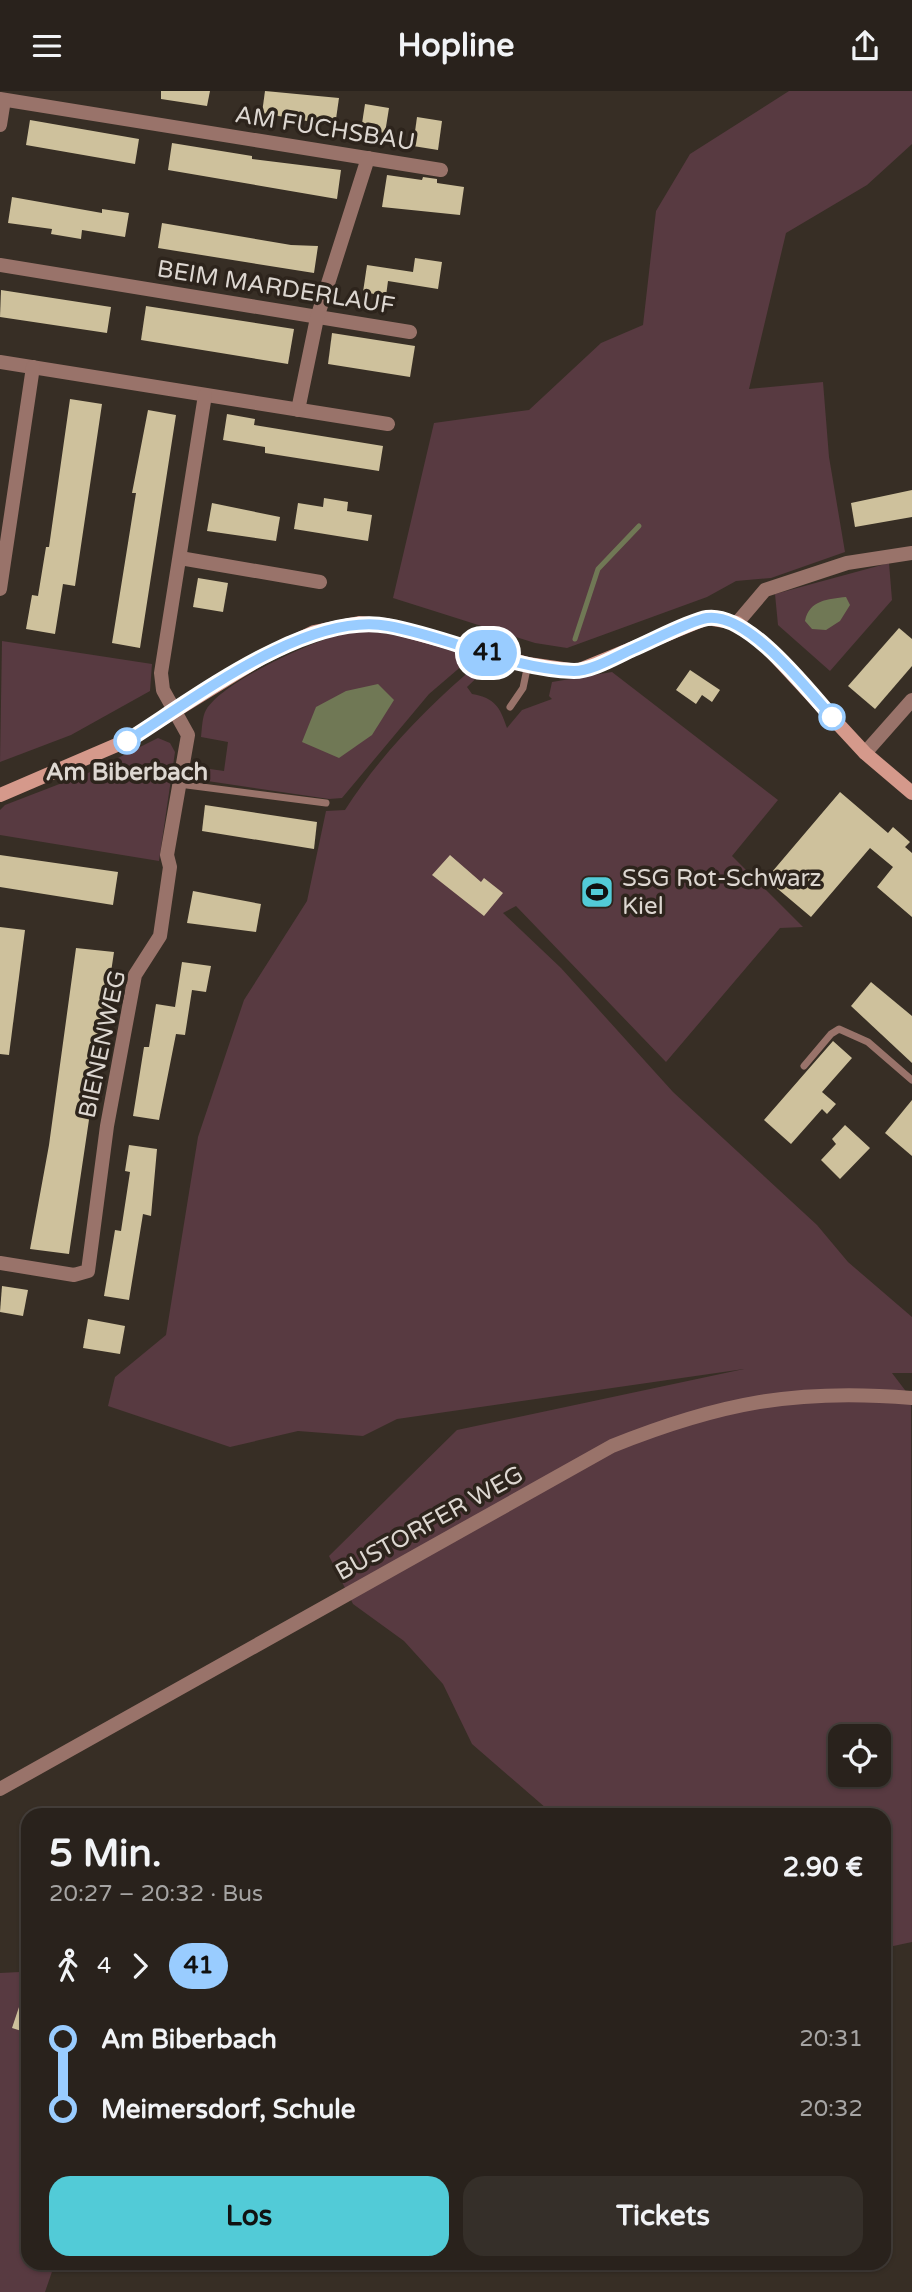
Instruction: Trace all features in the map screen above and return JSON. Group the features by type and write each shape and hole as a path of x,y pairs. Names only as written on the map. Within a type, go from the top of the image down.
{"street":[{"path":"0,125 2,99"},
{"name":"AM FUCHSBAU","path":"2,99 441,170"},
{"path":"298,411 317,318 368,158"},
{"name":"BEIM MARDERLAUF","path":"0,265 410,332"},
{"path":"0,362 388,424"},
{"path":"0,589 5,526 33,367"},
{"name":"BIENENWEG","path":"0,1263 74,1275 88,1271 107,1126 135,975 160,936 170,867 167,855 188,735 163,690 160,673 205,395"},
{"path":"737,623 765,590 847,563 912,553"},
{"path":"180,558 320,582"},
{"path":"0,795 127,741 261,658 314,632 359,624 412,631 528,664 577,671 707,618 737,623 767,647 865,753 912,793"},
{"path":"865,753 912,700"},
{"name":"BUSTORFER WEG","path":"0,1789 612,1446 660,1427 775,1398 830,1393 912,1398"}],"lane":[{"path":"510,707 523,688 528,664"},
{"path":"179,783 326,803"},
{"path":"804,1066 831,1034 839,1029 867,1042 912,1080"}],"shaded area":[{"path":"789,91 912,91 912,144 867,185 786,233 749,389 823,382 829,457 845,552 771,578 736,581 707,597 567,648 535,643 393,598 434,423 529,410 601,343 643,325 656,211 690,154"},
{"path":"889,563 892,600 830,671 778,625 775,594"},
{"path":"846,597 850,605 840,621 826,630 812,629 805,621 807,614 820,602"},
{"path":"350,631 411,639 471,658 429,694 342,798 329,799 194,779 196,767 224,771 228,742 201,737 206,710 216,698 231,686 272,663"},
{"path":"2,641 152,664 150,691 71,735 0,762"},
{"path":"479,663 489,666 467,687 472,694 486,698 495,705 507,728 522,710 552,699 549,696 552,682 612,672 778,800 732,856 803,927 780,928 666,1062 516,906 503,913 561,968 673,1092 817,1225 848,1262 912,1317 912,1373 892,1373 911,1398 912,1942 891,1946 891,1808 546,1808 472,1744 443,1684 404,1641 353,1604 329,1556 457,1430 744,1369 397,1419 363,1436 298,1431 230,1447 108,1406 115,1377 166,1335 198,1137 244,1000 307,901 326,811 345,810 390,750"},
{"path":"378,684 394,700 372,735 339,758 302,742 316,707 346,691"},
{"path":"158,738 170,743 175,752 159,861 0,835 0,810 5,805 88,773"},
{"path":"21,1970 21,2270 53,2270 45,2292 0,2292 0,1973 20,1972"}],"building":[{"path":"161,91 210,91 207,106 161,99"},
{"path":"265,91 339,98 335,126 262,113"},
{"path":"365,104 389,108 385,133 361,130"},
{"path":"417,117 442,121 438,150 413,146"},
{"path":"30,120 139,139 135,164 26,145"},
{"path":"172,143 252,156 252,159 341,170 337,199 168,170"},
{"path":"387,175 422,180 423,177 437,179 437,183 464,187 460,215 382,207"},
{"path":"12,197 102,213 102,209 129,213 125,237 82,230 81,239 51,234 52,229 8,223"},
{"path":"162,223 291,245 318,246 314,273 158,248"},
{"path":"415,258 442,262 438,289 388,281 386,296 363,292 367,265 413,272"},
{"path":"1,290 111,307 107,333 0,317"},
{"path":"146,306 294,329 288,364 141,340"},
{"path":"332,333 415,346 410,377 328,364"},
{"path":"70,399 102,404 75,586 63,584 55,634 26,629 32,595 38,596 46,547 49,547"},
{"path":"148,410 176,415 140,648 112,643 136,493 132,493"},
{"path":"227,414 255,419 254,425 383,446 379,471 265,453 265,447 223,440"},
{"path":"912,490 912,517 855,527 851,503"},
{"path":"324,498 348,502 347,511 372,515 368,541 294,529 298,503 323,507"},
{"path":"212,503 280,517 276,541 207,531"},
{"path":"198,578 228,583 223,612 193,607"},
{"path":"899,628 912,639 912,666 875,709 848,686"},
{"path":"690,670 720,690 712,702 702,695 696,704 676,690"},
{"path":"840,792 888,833 893,827 910,842 905,847 912,853 912,917 877,887 893,867 870,848 811,917 766,879"},
{"path":"205,805 317,822 314,849 202,831"},
{"path":"0,855 118,872 113,905 0,887"},
{"path":"450,855 481,882 484,878 503,893 484,916 432,875"},
{"path":"193,891 261,904 256,932 187,923"},
{"path":"0,927 25,930 9,1055 0,1054"},
{"path":"76,948 114,952 69,1254 30,1249 49,1145"},
{"path":"182,962 211,966 206,992 192,990 185,1035 176,1034 159,1120 133,1116 144,1047 149,1047 156,1004 175,1007"},
{"path":"871,982 912,1016 912,1063 851,1006"},
{"path":"833,1041 852,1058 822,1092 836,1104 827,1114 822,1109 791,1144 764,1120"},
{"path":"912,1100 912,1156 885,1133"},
{"path":"845,1125 870,1148 840,1179 821,1160 836,1144 832,1139"},
{"path":"129,1145 157,1149 151,1216 143,1214 129,1300 104,1296 115,1230 121,1231 130,1172 125,1171"},
{"path":"2,1286 28,1290 23,1316 0,1312"},
{"path":"88,1319 125,1326 120,1354 83,1348"},
{"path":"21,2001 21,2031 12,2028"}],"waterway":[{"path":"575,639 598,569 639,526"}],"bus line":[{"name":"41","path":"127,741 261,658 314,632 359,624 386,625 528,664 577,671 707,618 737,623 767,647 832,717"}],"place":[{"name":"Am Biberbach","path":"127,741"},
{"name":"SSG Rot-Schwarz Kiel","path":"597,892"}]}
